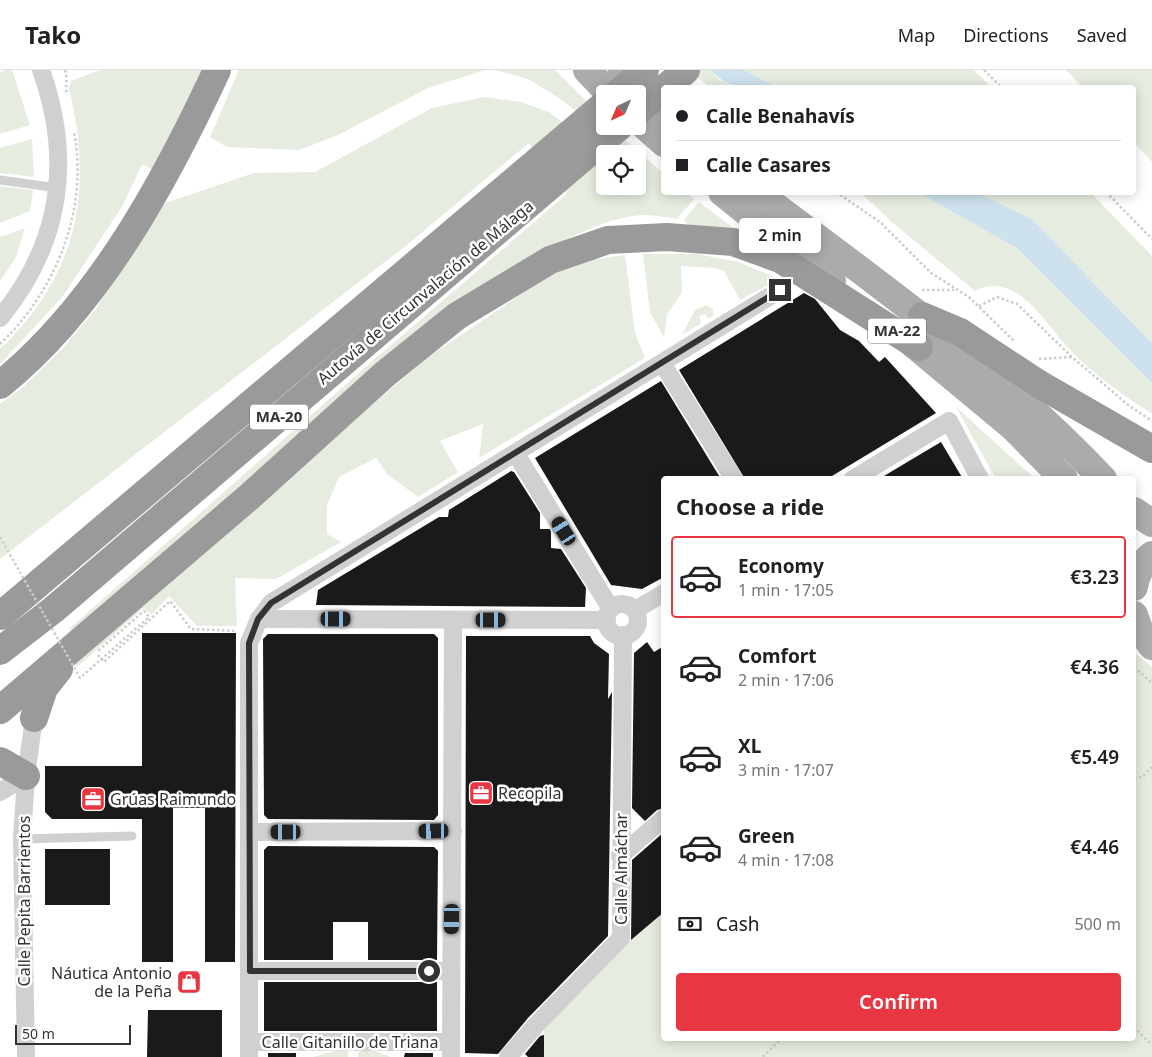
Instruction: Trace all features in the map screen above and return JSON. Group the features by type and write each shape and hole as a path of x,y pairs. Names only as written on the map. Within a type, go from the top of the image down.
{"highway":[{"path":"0,384 57,330 104,270 167,169 216,70"},
{"path":"628,85 645,70"},
{"path":"668,85 686,70"},
{"path":"646,104 661,91"},
{"name":"Autovía de Circunvalación de Málaga","path":"0,652 53,610 156,522 549,169 596,114"},
{"name":"Autovía de Circunvalación de Málaga","path":"0,616 226,423 549,169 605,135"},
{"path":"0,710 242,503 384,374 457,316 550,260 608,240 667,238 733,242 780,259 919,347"},
{"path":"922,316 960,332 1004,362 1152,449"},
{"path":"0,593 183,444 226,423"},
{"path":"0,671 127,563 156,522"},
{"path":"34,718 44,688 89,632"},
{"path":"0,760 26,776"}],"main road":[{"path":"587,70 601,85"},
{"path":"622,70 661,108"},
{"path":"646,127 661,140"},
{"name":"MA-22","path":"726,195 919,347 1013,427 1061,476"},
{"name":"MA-22","path":"760,195 922,316 1033,410 1101,476"},
{"path":"1136,512 1152,523"},
{"path":"1136,576 1146,560 1152,555"},
{"path":"1136,621 1139,629 1152,646"}],"street":[{"path":"0,318 17,298 41,255 56,207 58,188 56,123 41,70"},
{"path":"249,1049 249,643 256,625 271,603 780,290"},
{"path":"662,363 732,476"},
{"path":"858,476 949,422 978,476"},
{"path":"256,625 609,614 621,604 635,610 638,619 635,629 623,635 610,629 609,614 516,454"},
{"path":"635,610 661,595"},
{"path":"451,1050 453,620"},
{"name":"Calle Almáchar","path":"508,1057 536,1025 621,938 620,856 623,635"},
{"name":"Calle Pepita Barrientos","path":"26,1057 22,839 26,776 34,718"},
{"path":"0,792 26,776"},
{"path":"620,856 661,821"},
{"path":"249,832 453,831"},
{"path":"250,971 451,971"},
{"name":"Calle Gitanillo de Triana","path":"249,1049 451,1050"}],"lane":[{"path":"0,180 58,188"},
{"path":"22,839 132,836"}],"path":[{"path":"984,70 999,85"},
{"path":"840,195 880,222 931,273 979,306 1019,345"},
{"path":"1109,195 1152,239"},
{"path":"915,290 956,290"},
{"path":"979,306 997,297 1018,304 1072,357 1128,405 1152,421"},
{"path":"1032,354 1038,359 1072,357"},
{"path":"0,537 80,678 101,660 108,654 149,617 144,611 96,653 100,658 104,662 170,601 191,629 256,625"},
{"path":"1136,669 1152,684"},
{"path":"1136,778 1142,777 1152,767"},
{"path":"1136,1029 1152,1046"},
{"path":"763,1057 780,1041"}],"shaded area":[{"path":"5,70 12,70 30,125 0,134 0,73"},
{"path":"100,70 202,70 173,134 153,170 142,164 123,205 63,296 0,364 0,349 26,321 47,292 63,261 73,230 79,197 80,162 69,89 71,81"},
{"path":"239,70 485,70 428,88 338,135 299,150 227,147 210,137"},
{"path":"495,70 555,70 596,111 596,126 559,98 528,79"},
{"path":"689,70 711,70 718,79 730,85 707,85"},
{"path":"744,70 974,70 989,85 772,85"},
{"path":"1066,70 1152,70 1152,162 1136,144 1136,85 1080,85"},
{"path":"484,97 521,102 549,112 583,138 596,128 596,135 620,135 631,145 596,145 596,195 646,195 646,158 661,171 661,195 689,195 694,199 677,219 642,215 606,223 572,237 507,274 72,633 69,629 370,363 567,194 529,143 408,244 0,559 0,404 23,387 63,348 95,310 165,203 254,173 315,172 432,108"},
{"path":"32,139 34,177 0,173 0,148"},
{"path":"0,186 33,190 30,211 0,223"},
{"path":"863,195 923,195 1018,249 1152,383 1152,414 1089,368 1070,350 1028,301 1010,290 999,286 981,288 975,291 893,223"},
{"path":"983,195 1093,195 1152,256 1152,343 1032,219"},
{"path":"699,202 739,232 689,225 684,220"},
{"path":"25,228 16,257 0,281 0,237"},
{"path":"643,254 697,254 739,262 779,279 740,300 724,271 714,268 681,266 682,292 667,315 664,338 650,312"},
{"path":"625,255 635,333 645,358 479,458 483,424 440,441 458,472 418,497 387,474 376,458 339,477 327,505 327,534 341,542 276,579 235,578 237,626 197,626 169,596 151,615 144,608 77,667 75,665 106,633 427,358 551,274 589,260"},
{"path":"706,305 713,309 714,315 708,319 705,314 699,316 701,323 682,335 695,310"},
{"path":"956,407 1032,476 994,476"},
{"path":"1136,654 1152,667 1152,1057 544,1057 544,1025 631,940 661,915 661,1041 1136,1041"},
{"path":"338,1050 348,1050 348,1057 313,1057"},
{"path":"359,1050 373,1050 391,1057 358,1057"}],"water":[{"path":"711,70 744,70 772,85 733,85 718,77"},
{"path":"923,195 983,195 1032,219 1152,343 1152,383 1018,249"}],"building":[{"path":"804,293 815,299 840,330 859,341 879,362 885,357 936,413 832,476 743,476 679,370"},
{"path":"661,381 719,476 661,476 661,579 642,589 611,585 535,458"},
{"path":"941,442 961,476 884,476"},
{"path":"511,471 514,472 540,513 540,529 550,529 551,548 561,549 586,588 585,607 316,605 318,590 439,517 448,517 449,510"},
{"path":"142,633 236,633 235,962 205,962 205,808 173,808 173,962 142,962 142,819 52,819 45,812 45,766 142,766"},
{"path":"268,634 434,634 438,638 438,815 434,820 268,819 264,815 263,639"},
{"path":"466,636 590,636 594,643 609,654 608,699 612,692 608,936 528,1018 498,1054 465,1053"},
{"path":"647,642 654,652 661,648 661,809 657,810 645,821 632,808 634,653"},
{"path":"661,835 661,915 631,940 632,860"},
{"path":"268,846 434,847 438,851 437,960 368,960 368,922 333,922 333,960 264,960 264,850"},
{"path":"45,849 110,849 110,905 45,905"},
{"path":"264,982 437,982 437,1031 264,1031"},
{"path":"148,1010 222,1010 222,1057 147,1057"},
{"path":"544,1035 544,1057 528,1057 525,1054 540,1036"},
{"path":"268,1053 296,1053 296,1057 268,1057"},
{"path":"405,1053 433,1053 433,1057 404,1057"}],"place":[{"name":"Recopila","path":"481,793"},
{"name":"Grúas Raimundo","path":"93,799"},
{"name":"Náutica Antonio de la Peña","path":"189,982"}],"route":[{"path":"429,971 250,971 249,643 258,619 271,603 780,290"}]}
